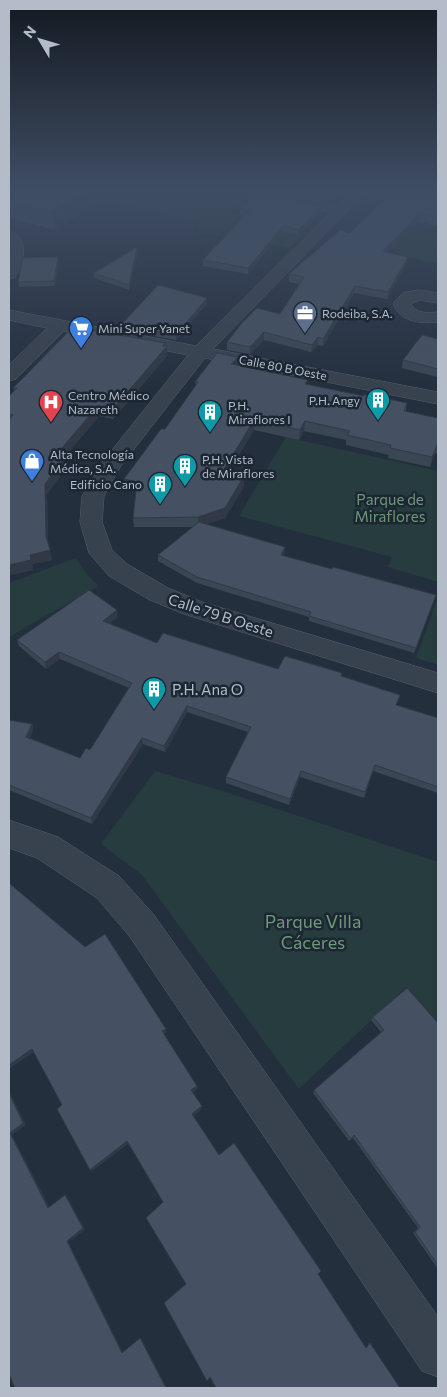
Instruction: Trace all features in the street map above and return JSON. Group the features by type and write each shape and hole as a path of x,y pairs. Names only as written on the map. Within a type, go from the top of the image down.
{"street":[{"path":"9,274 16,261 16,256"},
{"name":"Calle 79 B Oeste","path":"296,256 201,351 111,465 93,496 91,522 101,552 118,570 159,594 193,608 438,683"},
{"path":"438,298 415,295 408,297 402,303 402,307 410,314 425,318 438,317"},
{"name":"Calle 80 B Oeste","path":"9,315 438,398"},
{"path":"9,375 60,324"},
{"path":"9,834 47,847 108,887 142,926 438,1355"}],"green space":[{"path":"402,256 438,256 438,264"},
{"name":"Parque de Miraflores","path":"286,437 438,471 438,582 388,567 392,557 239,516"},
{"path":"76,558 98,586 9,637 9,583"},
{"path":"438,597 438,665 416,658"},
{"name":"Parque Villa Cáceres","path":"155,771 219,790 438,862 438,1022 406,987 299,1089 142,875 101,844"}],"building":[{"path":"122,256 135,256 129,285 94,273"},
{"path":"207,256 258,256 248,268 203,260"},
{"path":"310,256 408,257 388,292 355,286 323,339 318,337 312,345 264,332 250,347 227,342 257,308 280,314 304,277 289,274"},
{"path":"58,257 54,281 18,282 23,258"},
{"path":"158,285 207,298 176,335 121,325"},
{"path":"73,327 165,343 163,346 167,346 112,410 97,407 55,456 64,458 45,484 46,536 50,550 30,555 31,560 9,565 9,420 13,415 9,414 9,396 17,388 13,388"},
{"path":"422,335 438,339 438,369 403,360"},
{"path":"217,353 238,357 231,364 308,380 305,384 407,403 404,411 438,418 438,443 432,457 390,448 391,445 347,435 350,431 305,421 300,430 254,420 223,471 244,476 225,508 198,517 133,518 137,482 124,479 161,429 165,429 198,382 195,382"},
{"path":"199,522 285,547 281,555 436,595 416,648 309,616 311,612 197,577 158,555"},
{"path":"89,590 117,610 103,621 157,643 163,633 278,669 285,656 342,673 341,676 400,695 396,705 438,718 438,787 375,765 365,792 301,771 290,799 226,777 251,727 187,706 164,746 142,738 91,818 9,785 9,720 32,724 26,737 80,758 86,748 90,750 132,683 59,652 45,662 17,640"},
{"path":"9,883 85,947 105,934 166,1029 162,1031 197,1086 191,1090 202,1106 192,1114 219,1155 234,1143 321,1271 318,1274 366,1348 370,1343 400,1388 216,1388 210,1377 207,1381 164,1303 186,1284 146,1218 163,1202 127,1141 90,1170 57,1109 62,1105 32,1049 9,1065"},
{"path":"407,988 438,1023 438,1265 415,1232 420,1227 354,1135 351,1139 314,1090 384,1030 373,1017"},
{"path":"9,1093 23,1123 10,1133 48,1208 65,1195 83,1228 67,1241 122,1353 140,1338 166,1388 15,1388 9,1374"}],"place":[{"name":"Rodeiba, S.A.","path":"305,334"},
{"name":"Mini Super Yanet","path":"81,349"},
{"name":"P.H. Angy","path":"378,421"},
{"name":"Centro Médico Nazareth","path":"51,423"},
{"name":"P.H. Miraflores I","path":"210,433"},
{"name":"Alta Tecnología Médica, S.A.","path":"32,482"},
{"name":"P.H. Vista de Miraflores","path":"185,487"},
{"name":"Edificio Cano","path":"160,505"},
{"name":"P.H. Ana O","path":"154,710"}]}
